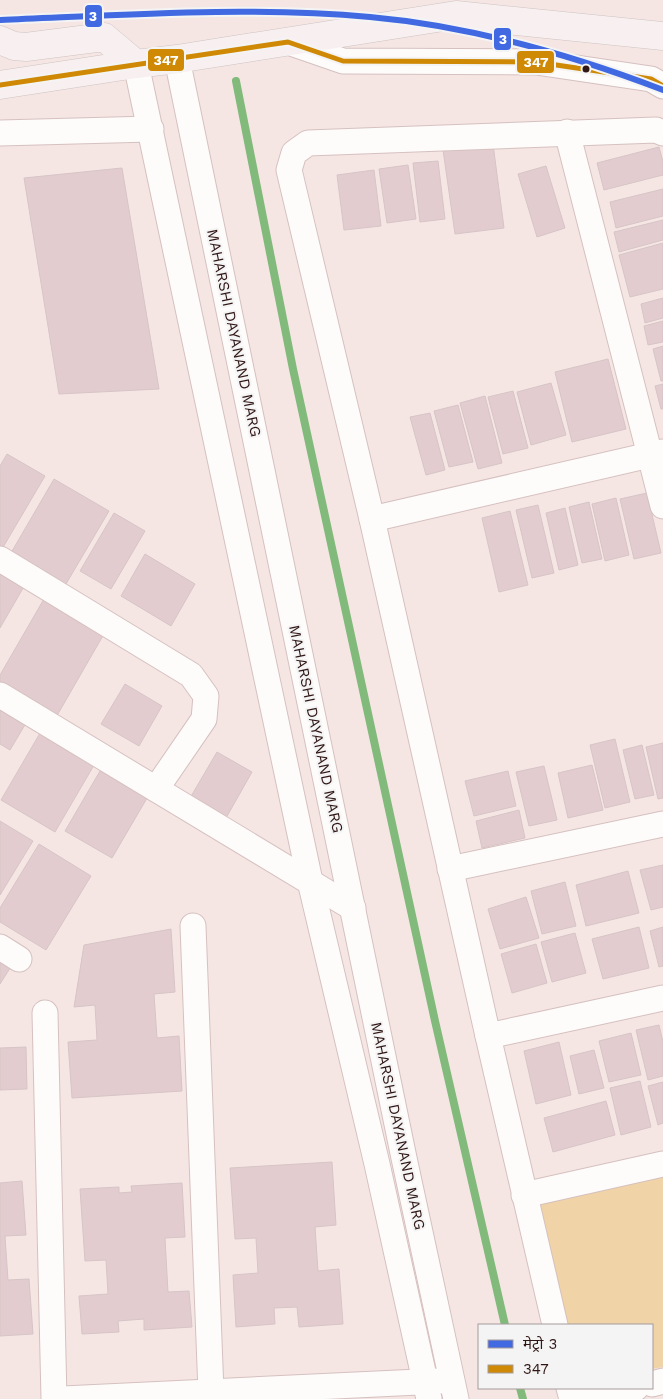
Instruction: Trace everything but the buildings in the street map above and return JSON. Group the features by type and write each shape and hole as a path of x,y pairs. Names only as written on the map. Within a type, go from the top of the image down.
{"main road":[{"path":"0,85 456,16 663,36"},
{"path":"0,40 14,46 26,47 104,37 136,64"}],"street":[{"path":"288,42 343,61 536,62 651,79 663,86"},
{"name":"MAHARSHI DAYANAND MARG","path":"177,59 454,1390"},
{"name":"MAHARSHI DAYANAND MARG","path":"136,64 310,881 377,1164 427,1390"},
{"path":"0,133 151,129"},
{"path":"555,1324 372,519 289,170 294,153 308,143 567,132 656,130 663,133"},
{"path":"567,132 657,453 663,506"},
{"path":"372,519 657,453"},
{"path":"0,559 191,675 206,696 204,718 156,789"},
{"path":"0,695 353,908"},
{"path":"450,869 663,824"},
{"path":"193,926 211,1392"},
{"path":"488,1036 663,998"},
{"path":"45,1013 54,1399"},
{"path":"524,1194 663,1164"},
{"path":"590,1399 632,1389"},
{"path":"63,1399 145,1397 211,1392 324,1393 454,1390"}],"shaded area":[{"path":"663,1174 663,1367 653,1369 653,1324 568,1324 540,1203"}],"waterway":[{"path":"236,81 293,369 435,1021 505,1324"},
{"path":"520,1389 523,1399"}],"metro line":[{"name":"3","path":"0,20 139,14 278,12 408,21 445,27 556,53 663,90"}],"transit line":[{"name":"347","path":"0,85 288,42 343,61 536,62 651,79 663,86"}]}
